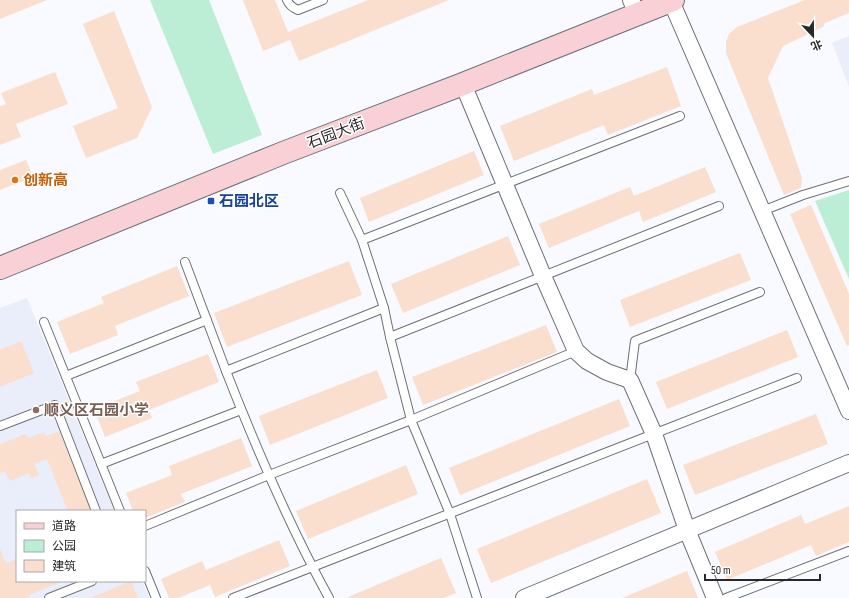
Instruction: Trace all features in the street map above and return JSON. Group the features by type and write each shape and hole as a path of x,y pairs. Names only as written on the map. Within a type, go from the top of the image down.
{"street":[{"name":"石园大街","path":"0,268 278,155 463,84 634,7 672,0"},
{"path":"672,0 849,411"},
{"path":"463,84 576,352 587,361 607,372 630,380 654,434 687,530 715,598"},
{"path":"524,598 849,463"}],"lane":[{"path":"287,0 288,3 298,10 323,0"},
{"path":"362,240 680,116"},
{"path":"762,211 803,195 849,182"},
{"path":"340,193 362,240 384,308 411,420 450,514 477,598"},
{"path":"390,337 719,206"},
{"path":"185,262 241,410 269,475 312,567 329,598"},
{"path":"630,380 635,341 760,292"},
{"path":"226,371 384,308"},
{"path":"66,376 207,320"},
{"path":"44,322 120,510"},
{"path":"146,526 269,475 411,420 576,352"},
{"path":"233,598 797,378"},
{"path":"0,426 55,405 96,510"},
{"path":"101,464 241,410"},
{"path":"726,598 849,551"},
{"path":"146,573 156,598"},
{"path":"49,598 89,582"}],"shaded area":[{"path":"849,36 849,87 832,43"},
{"name":"顺义区石园小学","path":"27,298 114,510 16,510 16,582 142,582 149,598 0,598 0,308"}],"green space":[{"path":"150,0 209,0 262,135 213,154"},
{"path":"849,190 849,279 815,201"}],"building":[{"path":"0,0 47,0 0,19"},
{"path":"243,0 275,0 288,32 368,0 449,0 299,61 290,40 263,51"},
{"path":"805,0 849,0 849,13 825,23 823,27 783,46 768,78 802,178 801,188 784,195 726,53 726,42 729,34 737,27"},
{"path":"114,11 152,107 137,138 86,158 73,126 118,108 83,24"},
{"path":"667,67 681,106 608,135 604,125 514,161 500,126 592,89 594,95"},
{"path":"55,72 68,104 16,124 21,137 0,145 0,106 6,104 1,93"},
{"path":"474,151 484,175 369,222 360,198"},
{"path":"26,160 33,177 0,190 0,170"},
{"path":"705,167 716,192 643,222 639,211 549,248 539,224 630,187 634,196"},
{"path":"811,205 849,294 849,345 847,346 790,214"},
{"path":"508,236 520,265 403,313 391,284"},
{"path":"740,253 751,280 630,327 620,300"},
{"path":"349,261 362,295 227,347 214,313"},
{"path":"177,266 189,296 115,326 118,335 70,354 57,322 104,303 101,297"},
{"path":"546,325 557,352 423,405 412,377"},
{"path":"787,330 798,357 667,409 656,382"},
{"path":"21,341 34,373 0,387 0,350"},
{"path":"208,354 219,382 149,410 152,418 105,437 94,409 140,391 136,382"},
{"path":"377,370 388,398 270,445 259,416"},
{"path":"619,399 630,426 460,495 449,468"},
{"path":"816,414 828,444 695,495 683,465"},
{"path":"59,431 92,510 68,510 47,459 34,464 39,475 31,478 29,473 10,481 5,471 0,473 0,444 26,434 28,438 44,432 46,436"},
{"path":"241,438 252,466 181,494 185,502 146,518 146,510 133,510 126,493 172,475 169,466"},
{"path":"406,465 418,494 308,539 296,511"},
{"path":"647,479 661,513 491,583 477,549"},
{"path":"849,506 849,542 816,556 811,545 727,580 715,552 801,515 805,524"},
{"path":"279,540 290,566 215,597 210,585 178,598 169,598 161,579 202,561 206,570"},
{"path":"0,549 6,564 16,559 16,582 61,582 29,595 30,598 0,598"},
{"path":"441,558 456,593 444,598 348,597"},
{"path":"687,571 698,598 622,598"},
{"path":"131,582 138,598 90,598"}],"place":[{"name":"创新高","path":"15,180"},
{"name":"石园北区","path":"211,201"},
{"name":"顺义区石园小学","path":"36,410"}]}
